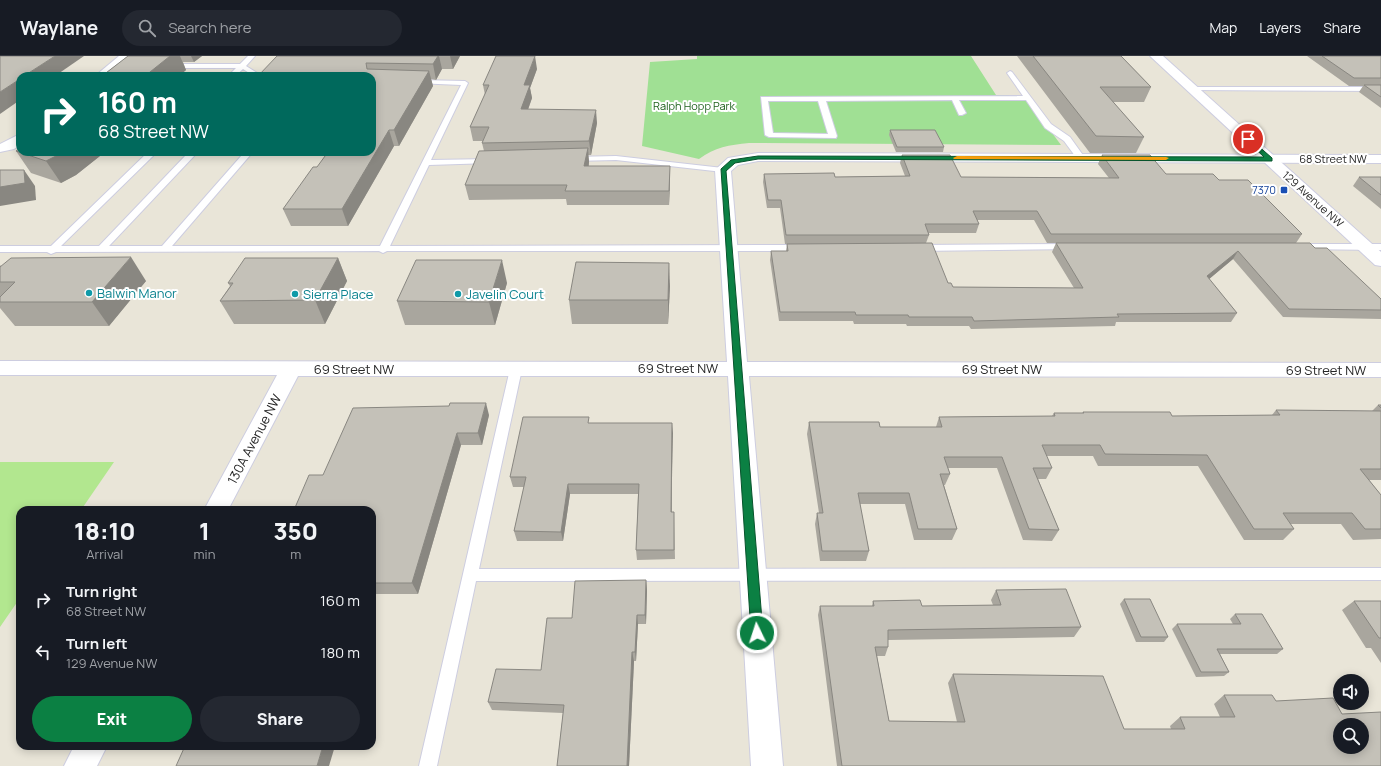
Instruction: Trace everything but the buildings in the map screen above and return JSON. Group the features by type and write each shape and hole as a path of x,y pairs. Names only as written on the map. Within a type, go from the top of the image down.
{"street":[{"name":"129 Avenue NW","path":"1156,56 1270,159 1373,247 1381,261"},
{"path":"105,72 113,66 127,61"},
{"name":"68 Street NW","path":"728,166 758,157 1381,159"},
{"path":"728,166 728,249 767,766"},
{"name":"69 Street NW","path":"0,368 1381,370"},
{"name":"130A Avenue NW","path":"218,506 291,369"},
{"path":"80,766 89,750"}],"lane":[{"path":"235,72 252,56"},
{"path":"159,66 242,66 252,72"},
{"path":"1010,73 1048,126 1067,139 1081,158"},
{"path":"383,250 465,83 411,82"},
{"path":"1192,89 1381,89"},
{"path":"821,98 833,136 770,136 764,99 821,98 1028,98"},
{"path":"954,98 962,113"},
{"path":"43,260 150,156"},
{"path":"100,249 190,156"},
{"path":"165,248 246,156"},
{"path":"560,159 616,158 728,166"},
{"path":"426,163 497,161"},
{"path":"1286,247 1373,247"},
{"path":"0,249 165,248 383,250 816,248"},
{"path":"903,248 1079,248"},
{"path":"428,766 516,369"},
{"path":"471,575 1381,574"}],"green space":[{"name":"Ralph Hopp Park","path":"697,56 971,56 996,95 1024,95 1061,145 749,143 722,147 699,159 642,146 650,62 697,59"},
{"path":"0,462 114,462 84,506 16,506 16,604 0,627"}],"slow traffic":[{"path":"957,158 1166,158"}],"place":[{"name":"7370","path":"1284,190"},
{"name":"Balwin Manor","path":"89,293"},
{"name":"Sierra Place","path":"295,294"},
{"name":"Javelin Court","path":"458,294"}],"route":[{"path":"757,633 723,170 733,161 758,157 1270,159 1248,139"}]}
